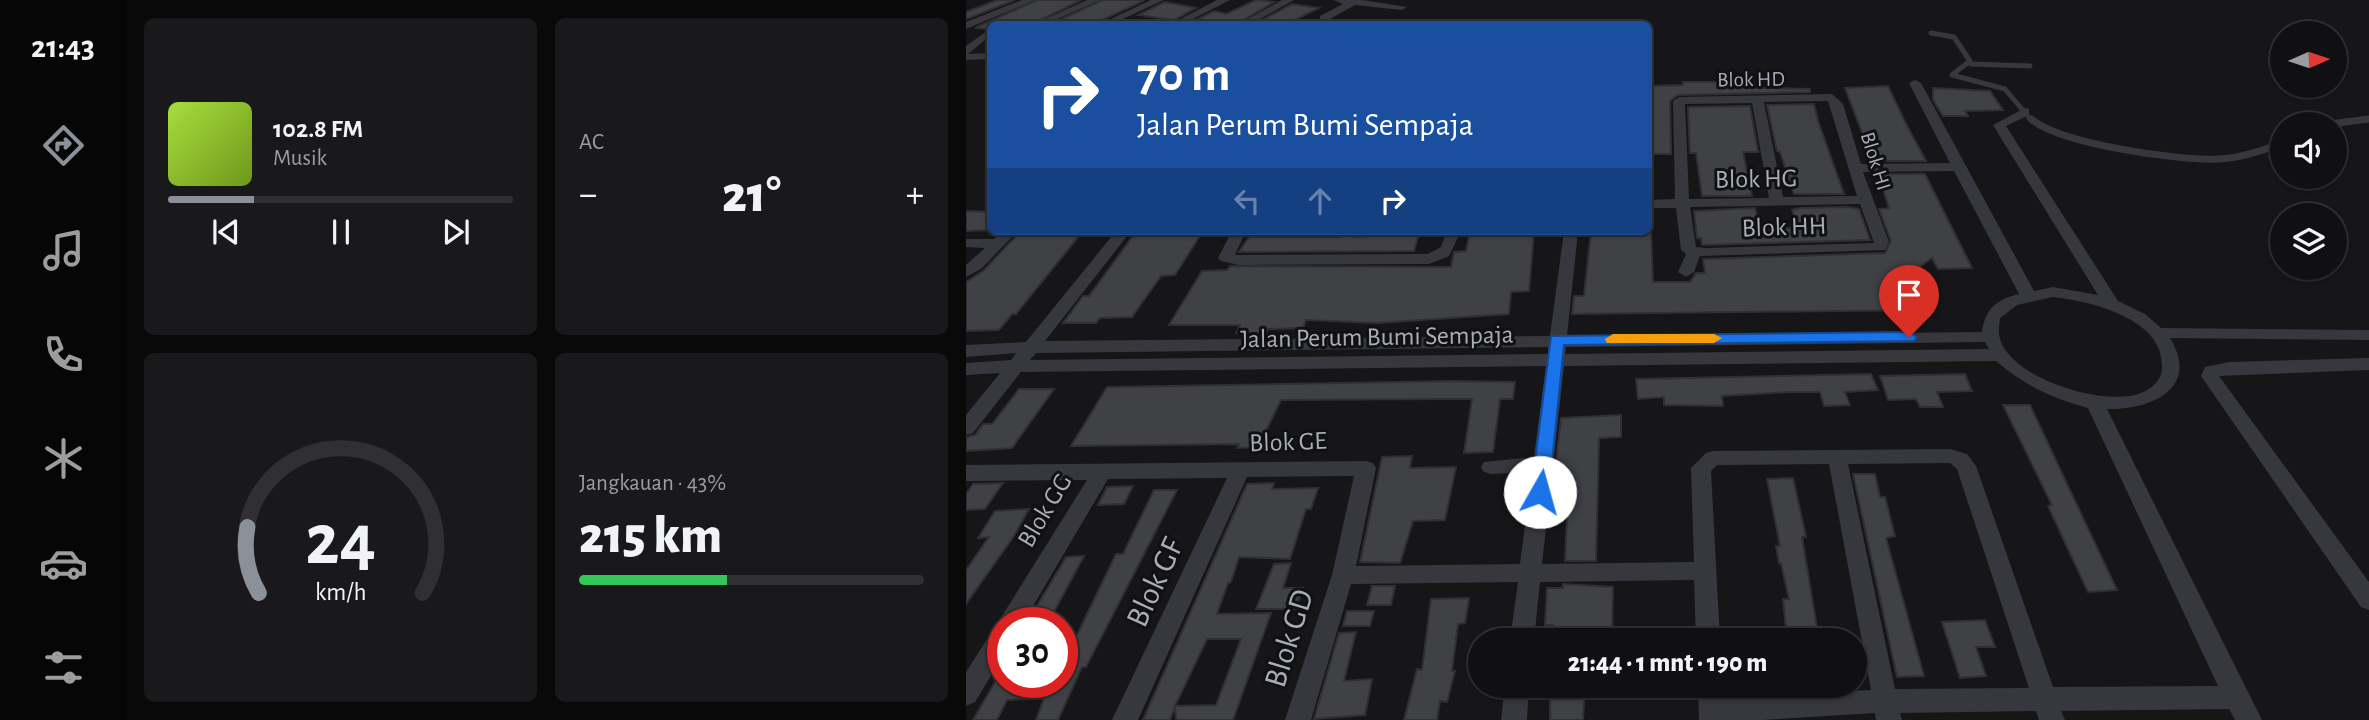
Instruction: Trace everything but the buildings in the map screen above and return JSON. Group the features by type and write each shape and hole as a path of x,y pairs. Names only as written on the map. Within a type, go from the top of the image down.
{"street":[{"path":"966,28 1030,0"},
{"path":"1046,21 1095,0"},
{"path":"1112,21 1159,0"},
{"path":"1182,21 1225,0"},
{"path":"1250,21 1289,0"},
{"path":"1338,0 1402,7"},
{"path":"1324,18 1353,2"},
{"path":"966,28 987,33"},
{"path":"966,51 987,35"},
{"path":"966,57 987,56"},
{"path":"1915,83 2027,294"},
{"name":"Blok HD","path":"1682,203 1679,104 1684,100 1827,97"},
{"name":"Blok HI","path":"1827,97 1835,101 1865,200 1882,242"},
{"path":"1757,98 1777,202"},
{"path":"2025,112 1999,125 2112,304"},
{"path":"1856,168 1959,167"},
{"name":"Blok HG","path":"1652,204 1865,200"},
{"path":"1682,203 1690,249 1686,272"},
{"path":"966,272 976,266 1007,235"},
{"path":"966,428 1121,235"},
{"path":"1237,235 1226,256 1252,260 1429,259 1443,255 1448,250 1453,235"},
{"path":"1523,628 1571,235"},
{"name":"Blok HH","path":"1690,249 1874,248 1880,247 1882,242"},
{"path":"966,243 998,244"},
{"path":"2160,333 2171,354 2172,373 2162,390 2141,401 2095,403 2045,390 2018,374 1998,355 1990,337 1990,322 1997,310 2010,300 2027,294 2053,292 2082,295 2112,304 2160,333 2369,335"},
{"name":"Jalan Perum Bumi Sempaja","path":"966,369 1990,337"},
{"name":"Jalan Perum Bumi Sempaja","path":"966,352 1031,346 1998,355"},
{"path":"2369,364 2217,368 2211,370 2210,376 2369,600"},
{"path":"2095,403 2249,720"},
{"path":"1837,456 1887,711"},
{"path":"1707,628 1701,468 1704,463 1729,457 1950,456 1961,459 1966,466 2049,711"},
{"path":"1491,467 1543,464"},
{"name":"Blok GE","path":"1102,472 1366,468 1343,575"},
{"name":"Blok GF","path":"1125,720 1240,471"},
{"name":"Blok GG","path":"966,473 1102,472"},
{"name":"Blok GG","path":"1020,607 1102,472"},
{"path":"1343,575 1705,571"},
{"name":"Blok GD","path":"1297,720 1343,575"},
{"path":"966,694 987,660"},
{"path":"1711,706 1887,711 2049,711 2236,697"},
{"path":"1514,720 1516,698"}],"lane":[{"path":"1931,33 1954,37 1971,64"},
{"path":"2030,66 2005,68 1971,64 1952,75 1975,83 1995,84 2017,96 2025,112 2038,125 2055,134 2205,158 2245,156 2270,147"},
{"path":"2347,122 2369,119"}],"slow traffic":[{"path":"1613,339 1714,338"}],"route":[{"path":"1540,492 1556,340 1909,337"}]}
